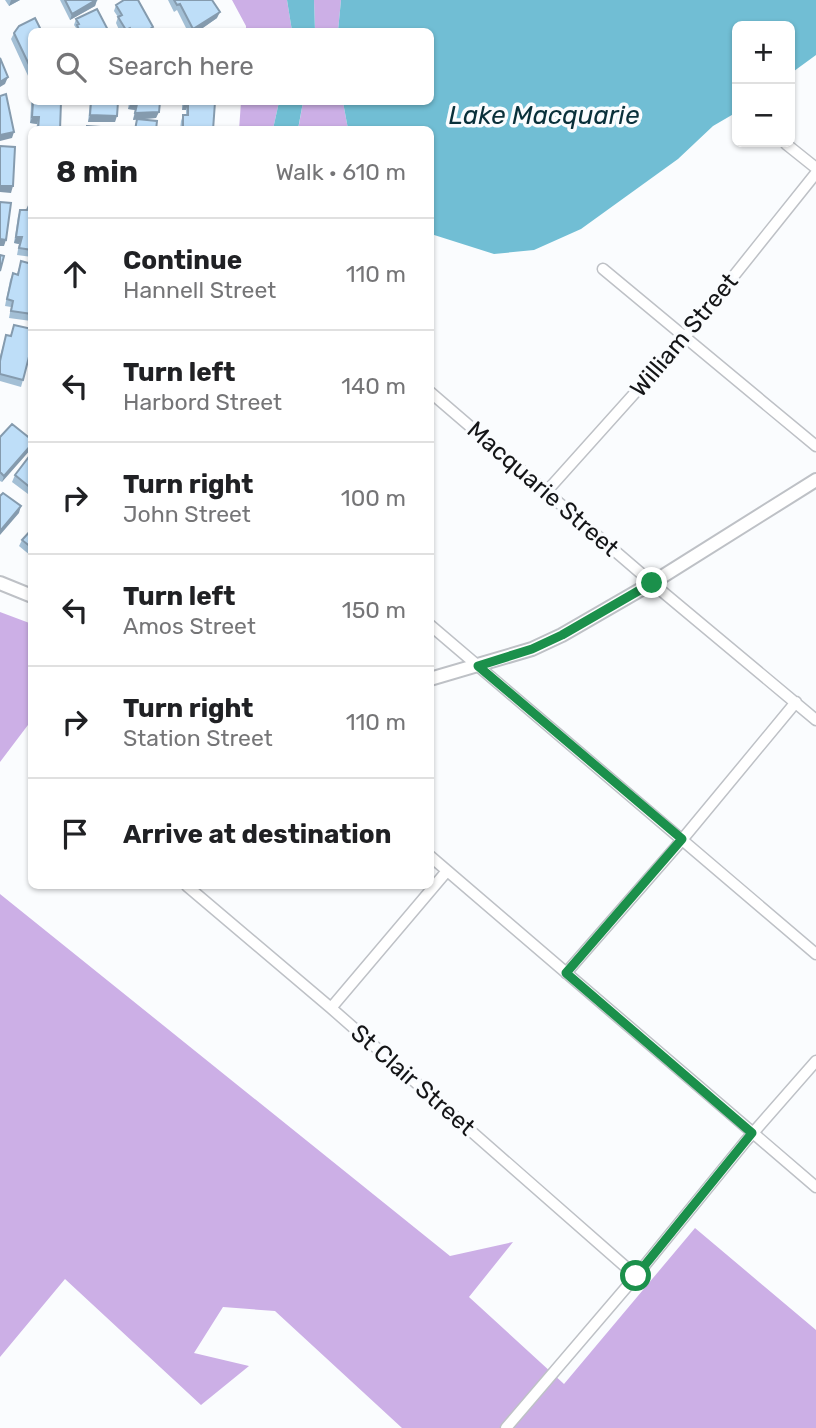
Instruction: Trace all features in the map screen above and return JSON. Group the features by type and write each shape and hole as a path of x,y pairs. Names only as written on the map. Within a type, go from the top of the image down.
{"street":[{"path":"789,147 816,168"},
{"name":"William Street","path":"546,492 685,337 816,173"},
{"path":"603,269 816,446"},
{"name":"Macquarie Street","path":"434,396 816,720"},
{"path":"434,678 532,649 562,635 652,583 816,480"},
{"path":"0,583 28,594"},
{"path":"434,628 816,954"},
{"path":"566,973 796,702"},
{"path":"434,860 816,1187"},
{"path":"434,886 447,871"},
{"name":"St Clair Street","path":"191,889 331,1008 636,1276"},
{"path":"331,1008 432,889"},
{"path":"506,1428 636,1276 752,1133 816,1061"}],"shaded area":[{"path":"232,0 287,0 292,28 246,26"},
{"path":"314,0 341,0 338,28 315,28"},
{"path":"241,105 278,105 274,126 239,126"},
{"path":"302,105 344,105 347,126 299,126"},
{"path":"0,612 28,622 28,725 0,762"},
{"path":"0,894 450,1256 513,1242 469,1297 564,1384 695,1228 816,1330 816,1428 402,1428 275,1311 223,1307 194,1353 249,1366 201,1405 65,1279 0,1357"}],"water":[{"path":"287,0 314,0 315,28 292,28"},
{"name":"Lake Macquarie","path":"341,0 816,0 816,55 795,70 795,21 732,21 732,115 713,126 678,159 581,229 534,250 494,254 434,235 434,126 347,126 344,105 434,105 434,28 338,28"},
{"path":"278,105 302,105 299,126 274,126"}],"building":[{"path":"65,0 96,0 72,14"},
{"path":"124,0 138,0 153,27 125,28 118,17 122,15 116,5"},
{"path":"174,0 212,0 220,12 192,28 180,4 177,5"},
{"path":"97,9 107,28 78,28 76,19"},
{"path":"35,18 40,28 28,28 28,63 14,33 19,26"},
{"path":"0,58 8,77 0,82"},
{"path":"6,94 14,132 0,135 0,96"},
{"path":"33,105 61,105 60,126 38,126 39,117 32,117"},
{"path":"91,105 118,105 117,116 90,115"},
{"path":"137,105 160,105 159,112 135,113"},
{"path":"188,105 215,105 213,126 183,126 183,115 188,115"},
{"path":"137,119 157,121 156,126 136,126"},
{"path":"0,146 15,147 13,186 0,186"},
{"path":"0,202 11,203 6,240 0,239"},
{"path":"28,208 28,249 19,248 22,237 16,237 20,210"},
{"path":"0,255 4,256 0,271"},
{"path":"21,261 28,263 28,313 11,311 13,301 7,299 13,273 18,275"},
{"path":"14,325 28,328 28,361 23,380 0,374 6,335 11,336"},
{"path":"12,424 28,437 28,449 4,476 0,472 0,437"},
{"path":"28,458 28,486 15,475"},
{"path":"3,493 21,506 0,531 0,496"},
{"path":"28,533 28,545 22,540"}],"route":[{"path":"636,1276 752,1133 566,973 682,839 478,666 532,649 562,635 652,583"}]}
